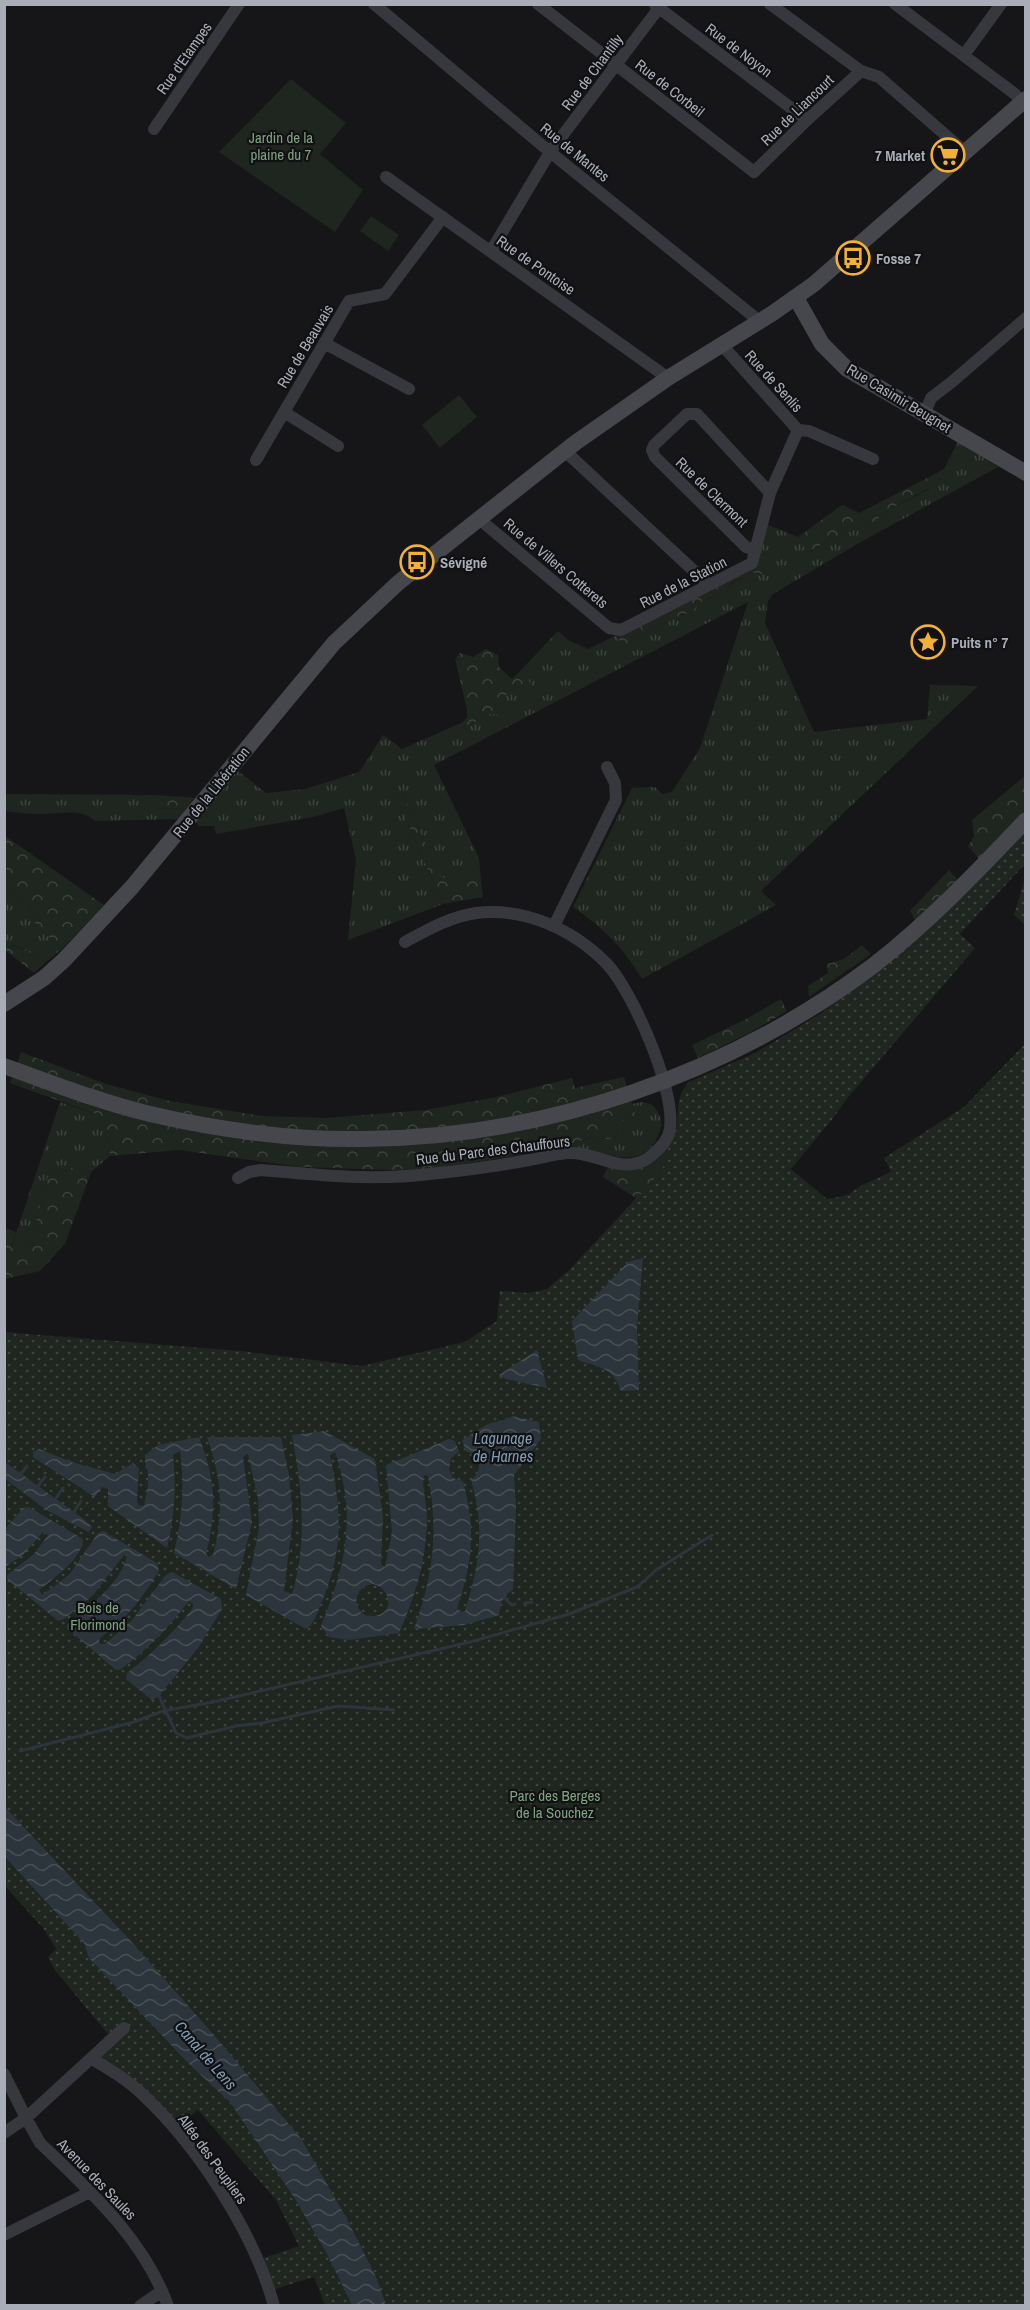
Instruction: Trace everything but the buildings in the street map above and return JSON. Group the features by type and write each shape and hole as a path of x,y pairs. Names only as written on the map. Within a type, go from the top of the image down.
{"main road":[{"name":"Rue de la Libération","path":"4,1004 44,978 84,940 132,887 334,643 371,607 478,518 566,451 668,378 796,298 865,241 1024,100"},
{"name":"Rue Casimir Beugnet","path":"796,298 822,344 847,369 1026,473"},
{"path":"4,1066 102,1101 151,1114 266,1134 354,1139 411,1137 503,1125 553,1115 663,1081 700,1066 769,1032 823,1000 866,970 920,927 1026,820"}],"street":[{"name":"Rue d'Etampes","path":"154,129 239,4"},
{"name":"Rue de Corbeil","path":"538,4 754,172"},
{"path":"770,4 861,71 879,77 965,152"},
{"path":"895,4 1024,100"},
{"name":"Rue de Mantes","path":"377,6 550,152 753,316 757,323"},
{"name":"Rue de Chantilly","path":"491,251 550,152 659,6"},
{"name":"Rue de Noyon","path":"659,6 807,120"},
{"path":"964,55 995,7"},
{"name":"Rue de Liancourt","path":"754,172 861,71"},
{"name":"Rue de Pontoise","path":"386,177 668,378"},
{"name":"Rue de Beauvais","path":"255,459 349,301 385,294 443,217"},
{"path":"925,413 931,398 1026,318"},
{"path":"324,343 409,389"},
{"name":"Rue de Senlis","path":"722,345 798,430 809,431 873,459"},
{"path":"284,412 338,446"},
{"name":"Rue de Clermont","path":"756,549 746,546 655,457 652,450 654,445 687,414 693,412 770,493"},
{"path":"756,549 770,493 798,430"},
{"path":"566,451 709,585"},
{"name":"Rue de Villers Cotterets","path":"478,518 614,630"},
{"name":"Rue de la Station","path":"614,630 621,630 752,563 756,549"},
{"path":"554,926 616,800 615,783 606,767"},
{"name":"Rue du Parc des Chauffours","path":"238,1178 249,1172 261,1170 346,1176 426,1175 491,1167 569,1153 588,1155 609,1164 634,1164 662,1147 668,1135 669,1099 655,1052 628,996 609,966 572,935 525,916 478,913 448,919 405,942"},
{"path":"4,2133 26,2118 124,2028"},
{"name":"Allée des Peupliers","path":"92,2059 141,2092 204,2167 249,2240 274,2306"},
{"name":"Avenue des Saules","path":"4,2074 40,2143 90,2192 141,2249 168,2306"},
{"path":"4,2235 90,2192"},
{"path":"140,2306 162,2291"}],"green space":[{"name":"Jardin de la plaine du 7","path":"291,79 346,123 320,154 363,190 335,232 219,152"},
{"path":"371,216 399,235 388,251 360,231"},
{"path":"459,395 477,417 440,448 422,425"},
{"path":"958,441 998,467 859,543 773,594 768,601 765,623 814,732 927,719 930,685 978,686 761,891 776,905 642,979 628,957 612,939 573,907 632,788 655,787 662,794 672,792 700,748 748,602 434,765 479,858 480,870 441,879 403,793 396,796 443,904 348,940 356,859 344,808 313,817 216,834 214,826 199,826 196,822 198,816 237,770 266,793 305,789 360,771 383,735 402,749 461,723 465,730 510,691 532,687 521,670 558,631 568,640 588,649 617,635 622,646 679,616 692,612 699,603 723,592 731,584 752,573 765,575 757,557 766,524 798,537 809,553 832,538 871,524 887,511 929,489 927,478 944,469"},
{"path":"927,478 929,488 887,511 871,524 832,538 808,553 798,537 842,505 859,513"},
{"path":"757,557 765,562 765,575 752,573 731,583 723,592 699,603 692,612 679,616 622,646 617,635"},
{"path":"486,649 498,655 499,667 512,679 521,670 533,687 517,693 510,691 504,698 505,705 502,715 486,714 465,730 461,723 467,718 467,710 455,659 460,653 473,657"},
{"path":"1025,776 1025,810 979,859 968,846 974,837 972,820"},
{"path":"403,793 441,878 480,870 483,897 443,904 396,796"},
{"path":"4,794 154,795 154,808 186,809 179,819 95,821 75,813 35,814 5,811"},
{"path":"154,795 195,798 186,809 154,808"},
{"name":"Parc des Berges de la Souchez","path":"1025,828 1025,864 960,934 975,948 845,1101 791,1169 827,1199 849,1195 891,1171 884,1158 964,1107 1025,1044 1025,2305 325,2306 314,2277 275,2289 263,2258 299,2246 276,2200 198,2110 177,2127 92,2050 108,2034 54,1969 48,1957 56,1949 43,1928 5,1886 4,1332 240,1351 362,1366 465,1342 497,1321 500,1291 529,1293 547,1289 568,1271 652,1182 673,1154 667,1148 676,1127 680,1097 689,1082 755,1053 820,1014 879,969"},
{"path":"4,835 104,905 62,949 36,926 30,906 12,891 5,892"},
{"path":"949,870 958,880 916,921 910,911"},
{"path":"1025,878 1025,925 1014,915"},
{"path":"12,891 30,906 36,926 62,949 46,962 12,943 5,944 4,892"},
{"path":"11,943 46,962 34,973 5,950 5,944"},
{"path":"862,945 871,954 809,997 808,986 828,973 827,964 844,959"},
{"path":"781,999 787,1011 698,1058 692,1045"},
{"path":"21,1052 106,1084 170,1101 262,1116 327,1118 426,1110 496,1097 572,1078 575,1088 624,1077 636,1116 618,1121 615,1140 591,1137 567,1146 425,1169 300,1167 180,1150 110,1156 104,1117 10,1083"},
{"path":"60,1102 104,1117 110,1156 91,1172 74,1167 48,1177 29,1248 11,1248"},
{"path":"642,1102 654,1107 659,1114 661,1125 652,1146 643,1154 619,1157 567,1146 592,1137 615,1140 618,1121 636,1116 632,1104"},
{"path":"667,1148 673,1154 652,1182 658,1197 498,1344 362,1366 465,1342 497,1321 500,1291 534,1292 554,1285 592,1248 636,1198 603,1177 608,1167"},
{"path":"74,1167 91,1172 65,1244 40,1271 5,1279 5,1228 16,1232 11,1247 29,1248 48,1177"}],"water":[{"path":"643,1258 637,1327 639,1390 621,1391 610,1373 578,1360 572,1321 628,1262"},
{"path":"537,1350 547,1388 506,1379 499,1375"},
{"name":"Lagunage de Harnes","path":"512,1416 539,1422 541,1439 514,1475 516,1508 513,1590 503,1601 499,1615 464,1625 414,1629 426,1591 432,1554 431,1496 428,1476 424,1475 427,1516 422,1565 415,1593 399,1633 349,1640 329,1637 321,1626 337,1582 346,1540 346,1498 335,1452 330,1455 337,1495 337,1550 328,1586 315,1619 306,1629 246,1595 259,1528 258,1500 248,1454 243,1457 252,1522 236,1589 174,1553 182,1502 180,1451 173,1455 174,1502 167,1548 108,1506 108,1489 102,1487 95,1497 33,1457 33,1452 39,1449 72,1462 115,1474 133,1463 139,1468 137,1501 139,1506 144,1505 148,1486 145,1455 158,1445 199,1437 212,1481 212,1523 206,1554 209,1557 213,1555 217,1539 220,1496 216,1467 207,1437 281,1437 289,1475 293,1518 284,1591 292,1594 300,1554 302,1515 292,1435 324,1431 375,1459 383,1517 381,1564 385,1567 392,1532 386,1465 449,1439 455,1441 459,1452 451,1458 449,1469 453,1478 463,1481 471,1531 467,1575 457,1609 461,1612 465,1611 479,1546 478,1514 471,1480 478,1471 479,1462 476,1455 466,1451 462,1440 488,1424","holes":["372,1584 378,1586 386,1594 388,1605 382,1614 368,1616 358,1609 357,1597 359,1591 364,1587"]},
{"path":"5,1462 85,1520 92,1527 89,1532 48,1511 5,1479"},
{"path":"29,1507 83,1539 82,1546 73,1560 39,1590 42,1595 69,1575 98,1533 103,1531 157,1563 159,1571 147,1590 127,1615 102,1636 99,1640 100,1644 105,1644 132,1620 166,1575 172,1572 221,1599 222,1609 198,1648 159,1696 152,1700 126,1679 127,1673 169,1635 192,1609 193,1604 189,1601 148,1646 120,1670 116,1670 67,1628 67,1625 118,1577 127,1557 124,1555 93,1595 64,1619 58,1621 7,1579 7,1575 34,1554 48,1535 43,1532 23,1555 5,1567 5,1529 23,1508"},
{"name":"Canal de Lens","path":"5,1807 128,1938 215,2036 302,2140 347,2219 377,2279 386,2305 352,2305 327,2254 295,2199 230,2102 190,2065 89,1958 84,1943 5,1857"}],"waterway":[{"path":"21,1474 27,1466"},
{"path":"38,1486 45,1477"},
{"path":"55,1499 63,1488"},
{"path":"74,1512 81,1501"},
{"path":"20,1751 134,1722 163,1711 213,1702 470,1642 569,1614 637,1587 656,1570 712,1535"},
{"path":"504,1598 512,1605 515,1604"},
{"path":"525,1603 532,1602"},
{"path":"159,1696 176,1733 187,1738 338,1706 394,1710"}],"place":[{"name":"7 Market","path":"948,155"},
{"name":"Fosse 7","path":"853,258"},
{"name":"Sévigné","path":"417,562"},
{"name":"Puits n° 7","path":"928,642"}],"park label":[{"name":"Bois de Florimond","path":"98,1616"}]}
